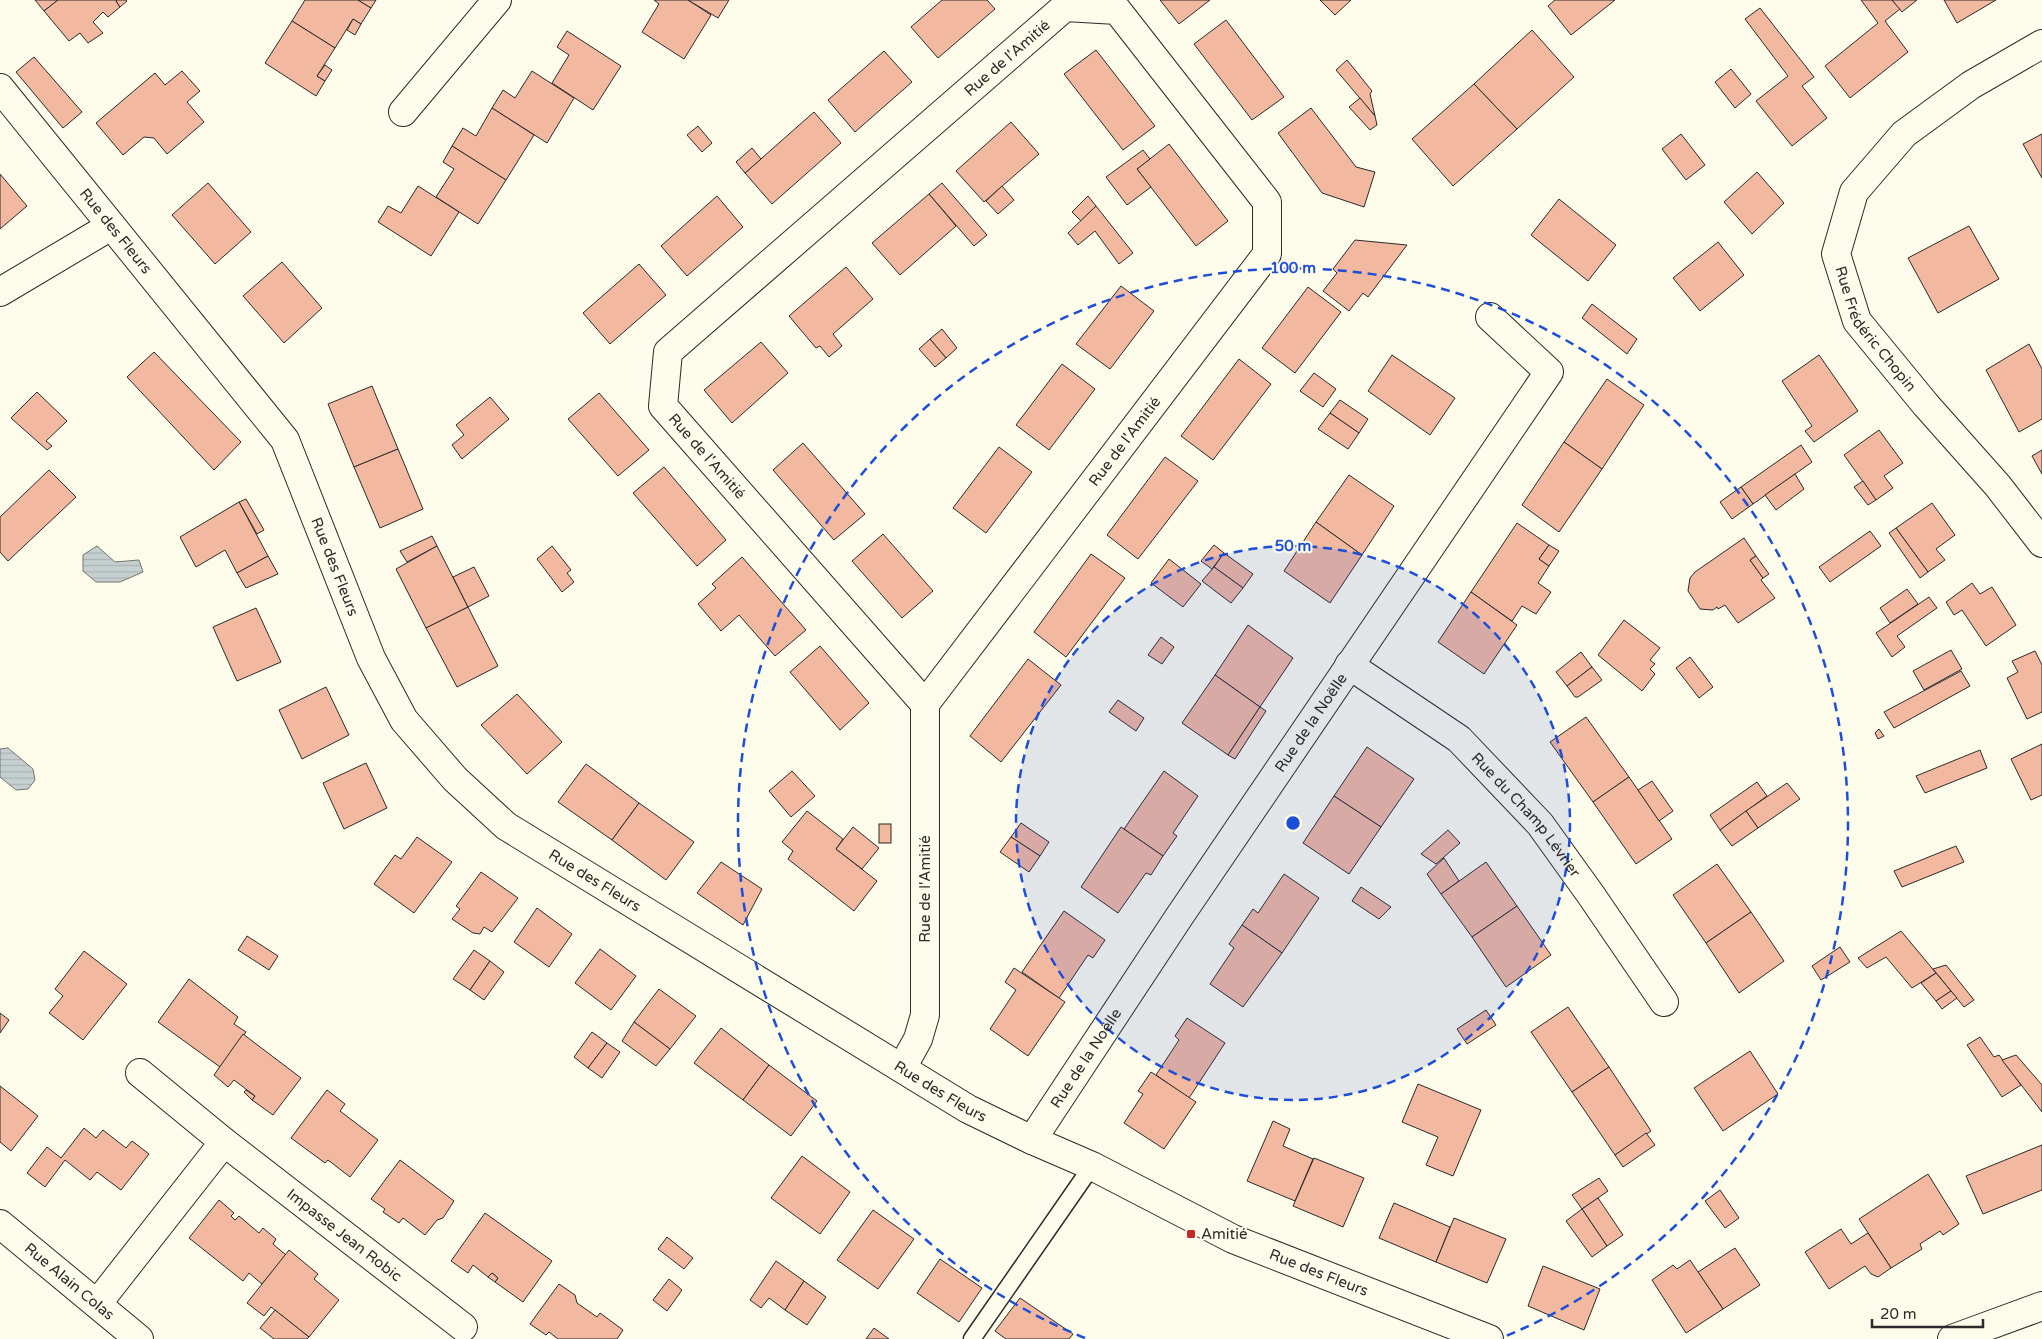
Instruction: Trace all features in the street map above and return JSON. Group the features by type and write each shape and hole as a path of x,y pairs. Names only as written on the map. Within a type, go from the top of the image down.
{"street":[{"path":"403,112 496,0"},
{"name":"Rue de l'Amitié","path":"902,1068 918,1039 925,1015 925,704 1267,254 1267,202 1117,10 1065,7 668,352 663,406 925,704"},
{"name":"Rue Frédéric Chopin","path":"2042,44 1971,85 1904,134 1854,192 1836,254 1857,321 1926,405 1998,486 2042,543"},
{"name":"Rue des Fleurs","path":"0,88 285,440 371,658 404,720 455,779 506,826 968,1109 1092,1166 1232,1239 1489,1339"},
{"path":"0,292 110,226"},
{"name":"Rue de la Noëlle","path":"1032,1140 1349,665 1549,372 1490,316"},
{"name":"Rue du Champ Lévrier","path":"1349,665 1459,739 1506,789 1545,832 1591,894 1664,1002"},
{"name":"Impasse Jean Robic","path":"140,1073 224,1142 463,1327"},
{"path":"97,1304 224,1142"},
{"name":"Rue Alain Colas","path":"0,1224 140,1339"},
{"path":"1952,1339 2042,1306"}],"lane":[{"path":"972,1339 1092,1166"}],"shaded area":[{"path":"97,546 115,562 139,560 143,572 120,582 96,582 83,571 83,555"},
{"path":"8,748 33,769 35,780 28,789 16,790 0,777 0,749"}],"building":[{"path":"35,0 58,0 44,11"},
{"path":"58,0 117,0 120,7 108,17 103,12 93,22 103,33 88,43 80,33 69,41 44,11"},
{"path":"117,0 126,0 127,1 120,7"},
{"path":"305,0 358,0 371,8 361,24 353,19 335,48 292,21"},
{"path":"358,0 376,0 371,8"},
{"path":"654,0 688,0 711,15 684,59 642,32 659,4"},
{"path":"688,0 729,0 718,18"},
{"path":"942,0 987,0 995,9 938,58 911,27"},
{"path":"1160,0 1210,0 1179,24"},
{"path":"1320,0 1351,0 1335,15"},
{"path":"1555,0 1615,0 1571,35 1548,6"},
{"path":"1861,0 1892,0 1900,9 1885,21 1908,52 1850,98 1825,66 1878,23"},
{"path":"1892,0 1917,0 1902,12"},
{"path":"1944,0 1996,0 1957,23"},
{"path":"1760,8 1814,77 1802,86 1827,118 1792,146 1756,101 1788,76 1745,19"},
{"path":"353,19 361,24 355,35 347,30"},
{"path":"1226,20 1284,97 1252,120 1194,44"},
{"path":"292,21 335,48 317,76 325,81 316,96 265,63"},
{"path":"1532,30 1574,77 1517,129 1474,84"},
{"path":"567,31 621,66 593,110 552,83 569,55 557,47"},
{"path":"1096,50 1155,126 1123,150 1064,74"},
{"path":"884,51 912,82 855,132 828,100"},
{"path":"34,57 82,112 63,128 16,72"},
{"path":"1347,60 1372,91 1370,94 1375,116 1336,70"},
{"path":"325,65 332,70 325,81 317,76"},
{"path":"1731,69 1751,94 1735,108 1715,82"},
{"path":"182,71 200,91 187,102 204,122 167,154 154,138 144,137 123,155 96,123 155,73 165,85"},
{"path":"532,71 574,98 547,143 492,108 503,90 515,98"},
{"path":"1474,84 1517,129 1453,186 1412,139"},
{"path":"1360,98 1375,116 1377,125 1370,130 1349,107"},
{"path":"492,108 534,135 506,180 452,146 463,128 476,136"},
{"path":"1311,108 1356,167 1375,172 1364,207 1322,193 1278,133"},
{"path":"814,112 841,143 772,204 745,173"},
{"path":"1011,122 1039,154 984,202 956,171"},
{"path":"698,126 712,143 702,152 687,135"},
{"path":"1681,134 1705,165 1686,180 1662,149"},
{"path":"2042,134 2042,178 2023,144"},
{"path":"1169,144 1228,221 1196,246 1137,169"},
{"path":"452,146 506,180 478,224 436,197 454,169 443,162"},
{"path":"752,148 761,159 745,173 736,162"},
{"path":"1143,150 1150,159 1137,169 1151,187 1127,205 1106,177"},
{"path":"1757,172 1784,203 1752,234 1724,202"},
{"path":"0,174 27,206 0,229"},
{"path":"208,183 251,232 215,264 172,215"},
{"path":"942,183 987,235 974,246 929,194"},
{"path":"418,186 459,212 431,256 378,222 388,206 401,213"},
{"path":"1002,186 1014,200 998,214 986,201"},
{"path":"929,194 956,226 900,275 872,243"},
{"path":"717,196 743,227 687,276 661,246"},
{"path":"1088,196 1096,206 1081,221 1072,212"},
{"path":"1559,199 1616,245 1588,281 1531,235"},
{"path":"1096,206 1133,253 1119,264 1095,231 1078,245 1068,233"},
{"path":"1969,226 1999,279 1938,313 1908,258"},
{"path":"1355,240 1407,245 1368,297 1363,293 1349,311 1323,291 1337,273 1333,269"},
{"path":"1718,242 1744,275 1700,311 1673,278"},
{"path":"282,262 322,308 284,343 243,296"},
{"path":"639,264 666,295 610,344 583,313"},
{"path":"846,267 873,299 833,334 842,346 829,357 820,346 816,348 789,316"},
{"path":"1121,286 1154,311 1110,369 1076,344"},
{"path":"1308,287 1341,312 1295,373 1262,348"},
{"path":"1592,304 1637,339 1627,354 1582,318"},
{"path":"942,329 957,348 946,358 930,339"},
{"path":"930,339 946,358 935,367 919,349"},
{"path":"761,342 788,373 732,423 704,390"},
{"path":"2029,344 2042,369 2042,419 2019,432 1986,370"},
{"path":"154,352 241,442 214,470 127,377"},
{"path":"1392,355 1455,398 1430,435 1368,391"},
{"path":"1819,355 1858,411 1814,442 1805,431 1812,426 1782,381"},
{"path":"1239,359 1271,384 1213,460 1181,436"},
{"path":"1062,364 1095,389 1049,450 1016,425"},
{"path":"1314,373 1336,389 1323,407 1300,391"},
{"path":"1607,379 1644,405 1602,469 1564,442"},
{"path":"372,386 398,449 354,467 328,404"},
{"path":"37,392 67,421 46,441 52,446 47,450 11,418"},
{"path":"599,393 649,450 618,476 568,419"},
{"path":"490,397 509,419 462,459 452,445 464,435 456,425"},
{"path":"1340,400 1368,419 1359,433 1330,413"},
{"path":"1330,413 1359,433 1348,449 1318,429"},
{"path":"1879,430 1903,463 1884,476 1893,488 1876,500 1844,455"},
{"path":"1564,442 1602,469 1559,532 1522,505"},
{"path":"803,443 865,514 834,540 773,470"},
{"path":"1801,445 1812,462 1753,504 1741,487"},
{"path":"999,447 1032,472 986,533 953,508"},
{"path":"398,449 423,509 380,528 354,467"},
{"path":"2042,450 2042,474 2032,456"},
{"path":"1165,457 1198,481 1138,559 1107,535"},
{"path":"664,467 726,540 697,566 633,493"},
{"path":"49,470 76,497 8,561 0,552 0,517"},
{"path":"1795,474 1804,489 1776,510 1765,495"},
{"path":"1349,475 1394,506 1362,555 1316,522"},
{"path":"1863,481 1876,500 1868,505 1854,487"},
{"path":"1741,487 1753,504 1732,519 1720,502"},
{"path":"246,499 264,530 257,534 239,502"},
{"path":"239,502 268,556 237,573 225,550 196,567 180,537"},
{"path":"1932,503 1955,535 1936,549 1945,560 1928,572 1896,528"},
{"path":"1316,522 1362,555 1330,603 1284,571"},
{"path":"1517,523 1549,545 1539,559 1549,566 1538,583 1551,592 1536,614 1522,606 1512,621 1471,592"},
{"path":"1896,528 1928,572 1920,578 1889,533"},
{"path":"1870,531 1881,546 1830,582 1819,567"},
{"path":"883,534 933,591 902,618 852,561"},
{"path":"432,536 437,546 407,562 400,551"},
{"path":"1744,538 1756,556 1750,560 1763,578 1761,580 1775,598 1738,623 1725,605 1713,610 1700,609 1688,591 1690,578 1695,572"},
{"path":"1214,545 1224,553 1212,569 1201,561"},
{"path":"1549,545 1559,551 1549,566 1539,559"},
{"path":"437,546 468,607 426,628 396,569"},
{"path":"552,546 571,570 567,573 574,582 562,592 537,559"},
{"path":"1224,553 1253,574 1243,588 1214,567"},
{"path":"1091,554 1125,578 1066,657 1034,632"},
{"path":"268,556 278,574 246,588 237,573"},
{"path":"1756,556 1769,574 1763,578 1750,560"},
{"path":"742,557 806,630 775,656 739,615 721,631 698,604 716,588 712,584"},
{"path":"1169,559 1201,584 1183,607 1151,583"},
{"path":"474,567 489,596 468,607 453,577"},
{"path":"1214,567 1243,588 1231,603 1202,581"},
{"path":"1972,583 1980,594 1992,587 2016,625 1986,646 1962,610 1954,615 1946,602"},
{"path":"1907,589 1918,604 1890,623 1880,608"},
{"path":"1471,592 1517,625 1484,674 1438,642"},
{"path":"1929,597 1937,608 1897,636 1905,647 1892,657 1876,633"},
{"path":"468,607 498,666 457,687 426,628"},
{"path":"256,608 281,662 237,681 213,627"},
{"path":"1624,620 1660,648 1650,660 1655,664 1650,669 1655,674 1642,691 1598,655"},
{"path":"1248,625 1293,658 1260,707 1215,675"},
{"path":"1161,637 1174,647 1162,664 1148,655"},
{"path":"820,646 869,703 840,730 790,672"},
{"path":"1951,650 1962,669 1924,690 1913,671"},
{"path":"2035,651 2042,665 2042,712 2027,719 2007,678 2018,672 2012,661"},
{"path":"1581,652 1592,667 1567,686 1556,672"},
{"path":"1690,657 1713,687 1699,698 1676,668"},
{"path":"1028,659 1061,685 1001,762 970,736"},
{"path":"1592,667 1602,680 1578,697 1575,697 1567,686"},
{"path":"1961,671 1970,686 1894,728 1884,712"},
{"path":"1215,675 1260,707 1228,755 1182,723"},
{"path":"326,687 349,735 302,759 279,710"},
{"path":"517,694 562,742 527,774 481,725"},
{"path":"1118,700 1144,718 1136,731 1109,712"},
{"path":"1260,707 1266,711 1235,759 1228,755"},
{"path":"1586,717 1629,777 1593,802 1550,742"},
{"path":"1879,729 1884,736 1878,739 1875,733"},
{"path":"2042,744 2042,795 2031,800 2011,759"},
{"path":"1367,747 1414,779 1381,827 1334,796"},
{"path":"1980,750 1987,768 1925,793 1916,776"},
{"path":"366,763 387,808 344,829 323,783"},
{"path":"586,764 639,803 612,840 558,802"},
{"path":"792,771 815,796 791,817 769,791"},
{"path":"1164,771 1198,796 1173,833 1177,836 1163,856 1124,829"},
{"path":"1629,777 1672,839 1636,864 1593,802"},
{"path":"1652,781 1673,811 1659,821 1638,790"},
{"path":"1757,782 1767,796 1720,830 1710,815"},
{"path":"1787,783 1800,799 1758,828 1746,811"},
{"path":"1334,796 1381,827 1349,874 1303,843"},
{"path":"639,803 694,842 666,880 612,840"},
{"path":"807,811 843,839 836,849 877,881 854,911 788,859 793,851 782,842"},
{"path":"1746,811 1758,828 1732,846 1720,830"},
{"path":"1021,823 1049,842 1040,856 1011,837"},
{"path":"879,824 891,824 891,843 879,843"},
{"path":"853,827 879,848 862,869 836,849"},
{"path":"1121,827 1163,856 1151,875 1146,873 1118,913 1081,887"},
{"path":"1448,830 1460,843 1436,864 1421,854"},
{"path":"417,837 452,862 414,913 374,884 395,855 401,859"},
{"path":"1011,837 1040,856 1029,872 1000,852"},
{"path":"1956,846 1964,862 1902,887 1894,871"},
{"path":"1444,858 1459,881 1441,894 1427,874"},
{"path":"721,862 762,889 743,925 697,893"},
{"path":"1486,862 1517,906 1472,937 1441,894"},
{"path":"1717,864 1751,912 1706,943 1673,895"},
{"path":"481,872 518,898 492,932 484,927 480,934 473,933 452,919 460,909 456,906"},
{"path":"1284,874 1319,898 1282,953 1242,925 1253,909 1258,913"},
{"path":"1361,887 1391,907 1379,919 1352,901"},
{"path":"1517,906 1551,955 1506,987 1472,937"},
{"path":"537,908 572,934 549,967 514,942"},
{"path":"1064,911 1105,940 1093,958 1088,955 1059,998 1022,972"},
{"path":"1751,912 1784,961 1739,993 1706,943"},
{"path":"1242,925 1282,953 1243,1007 1210,984 1234,948 1229,944"},
{"path":"1901,931 1936,973 1912,988 1886,957 1867,968 1858,958"},
{"path":"247,936 278,956 269,970 238,950"},
{"path":"1840,947 1850,962 1821,980 1812,966"},
{"path":"600,949 636,976 611,1010 575,983"},
{"path":"474,950 490,961 470,990 453,979"},
{"path":"84,951 127,984 83,1040 49,1013 63,996 55,989"},
{"path":"490,961 504,972 484,1000 470,990"},
{"path":"1946,965 1974,1000 1964,1007 1933,969"},
{"path":"1014,968 1065,1002 1028,1056 990,1029 1016,990 1005,982"},
{"path":"1936,973 1951,991 1936,1001 1921,983"},
{"path":"189,979 238,1017 234,1024 246,1032 220,1067 158,1022"},
{"path":"659,989 696,1016 670,1049 634,1022"},
{"path":"1951,991 1957,998 1942,1009 1936,1001"},
{"path":"1568,1007 1609,1067 1572,1092 1531,1032"},
{"path":"1486,1010 1496,1025 1467,1044 1457,1029"},
{"path":"0,1013 9,1020 0,1033"},
{"path":"1187,1018 1225,1043 1189,1098 1156,1075 1179,1040 1175,1036"},
{"path":"634,1022 670,1049 656,1066 622,1041"},
{"path":"721,1028 769,1065 743,1100 694,1063"},
{"path":"592,1032 607,1043 588,1068 574,1057"},
{"path":"243,1034 301,1078 273,1115 252,1100 255,1096 234,1080 228,1087 214,1075"},
{"path":"1980,1037 1994,1057 1999,1055 2021,1085 2002,1097 1967,1045"},
{"path":"607,1043 620,1052 602,1078 588,1068"},
{"path":"1750,1051 1778,1094 1723,1131 1694,1088"},
{"path":"2016,1055 2042,1085 2042,1112 2002,1060"},
{"path":"769,1065 817,1101 791,1136 743,1100"},
{"path":"1609,1067 1651,1131 1615,1155 1572,1092"},
{"path":"1151,1072 1196,1102 1164,1149 1124,1123 1143,1094 1138,1091"},
{"path":"1418,1084 1481,1110 1453,1176 1426,1165 1438,1137 1402,1122"},
{"path":"0,1086 38,1116 11,1151 0,1142"},
{"path":"246,1090 255,1096 252,1100 244,1092"},
{"path":"327,1090 345,1104 340,1111 378,1140 350,1177 328,1160 325,1163 291,1138"},
{"path":"1273,1121 1290,1129 1283,1146 1313,1159 1295,1201 1247,1181"},
{"path":"84,1128 96,1138 103,1130 126,1148 132,1141 149,1154 121,1190 97,1172 90,1180 65,1160 45,1187 27,1173 47,1147 61,1158"},
{"path":"1646,1133 1655,1145 1623,1167 1615,1155"},
{"path":"2042,1145 2042,1190 1983,1214 1966,1176"},
{"path":"802,1156 850,1192 820,1234 771,1198"},
{"path":"1314,1158 1364,1178 1343,1227 1293,1206"},
{"path":"400,1160 454,1201 443,1218 437,1220 425,1235 403,1218 399,1223 383,1212 385,1209 371,1199"},
{"path":"1928,1174 1959,1224 1943,1235 1940,1231 1920,1244 1922,1249 1891,1268 1859,1219"},
{"path":"1599,1178 1608,1191 1582,1209 1572,1195"},
{"path":"1720,1190 1739,1218 1725,1228 1705,1201"},
{"path":"1598,1198 1623,1235 1607,1246 1582,1209"},
{"path":"219,1200 234,1213 231,1216 235,1220 239,1216 259,1233 263,1228 276,1239 273,1244 286,1255 262,1284 249,1273 243,1281 189,1238"},
{"path":"1394,1203 1450,1227 1436,1262 1379,1238"},
{"path":"1582,1209 1607,1246 1592,1257 1566,1221"},
{"path":"873,1210 914,1239 878,1289 837,1260"},
{"path":"485,1213 552,1261 523,1302 495,1282 498,1278 492,1273 488,1277 473,1265 468,1273 451,1261"},
{"path":"1454,1218 1506,1239 1487,1283 1436,1262"},
{"path":"1841,1229 1851,1244 1868,1233 1891,1268 1878,1277 1871,1274 1865,1266 1829,1289 1805,1252"},
{"path":"667,1237 693,1258 684,1269 658,1249"},
{"path":"1735,1248 1760,1285 1723,1309 1698,1272"},
{"path":"289,1250 318,1274 314,1279 339,1300 309,1337 271,1307 264,1316 247,1303"},
{"path":"940,1259 982,1288 959,1322 917,1293"},
{"path":"1690,1260 1723,1309 1686,1333 1652,1280 1673,1265 1677,1269"},
{"path":"776,1261 804,1281 785,1310 769,1298 761,1308 750,1300"},
{"path":"1543,1266 1600,1289 1584,1330 1528,1306"},
{"path":"492,1273 498,1278 495,1282 488,1277"},
{"path":"669,1279 682,1290 667,1311 653,1300"},
{"path":"804,1281 826,1297 807,1325 785,1310"},
{"path":"559,1284 575,1295 577,1303 597,1317 600,1313 623,1330 617,1339 558,1339 549,1332 546,1335 530,1324"},
{"path":"1020,1298 1073,1334 1069,1339 1006,1339 995,1331"},
{"path":"275,1310 309,1337 307,1339 274,1339 260,1328"},
{"path":"874,1328 889,1339 866,1339"}],"place":[{"name":"Amitié","path":"1191,1234"}]}
